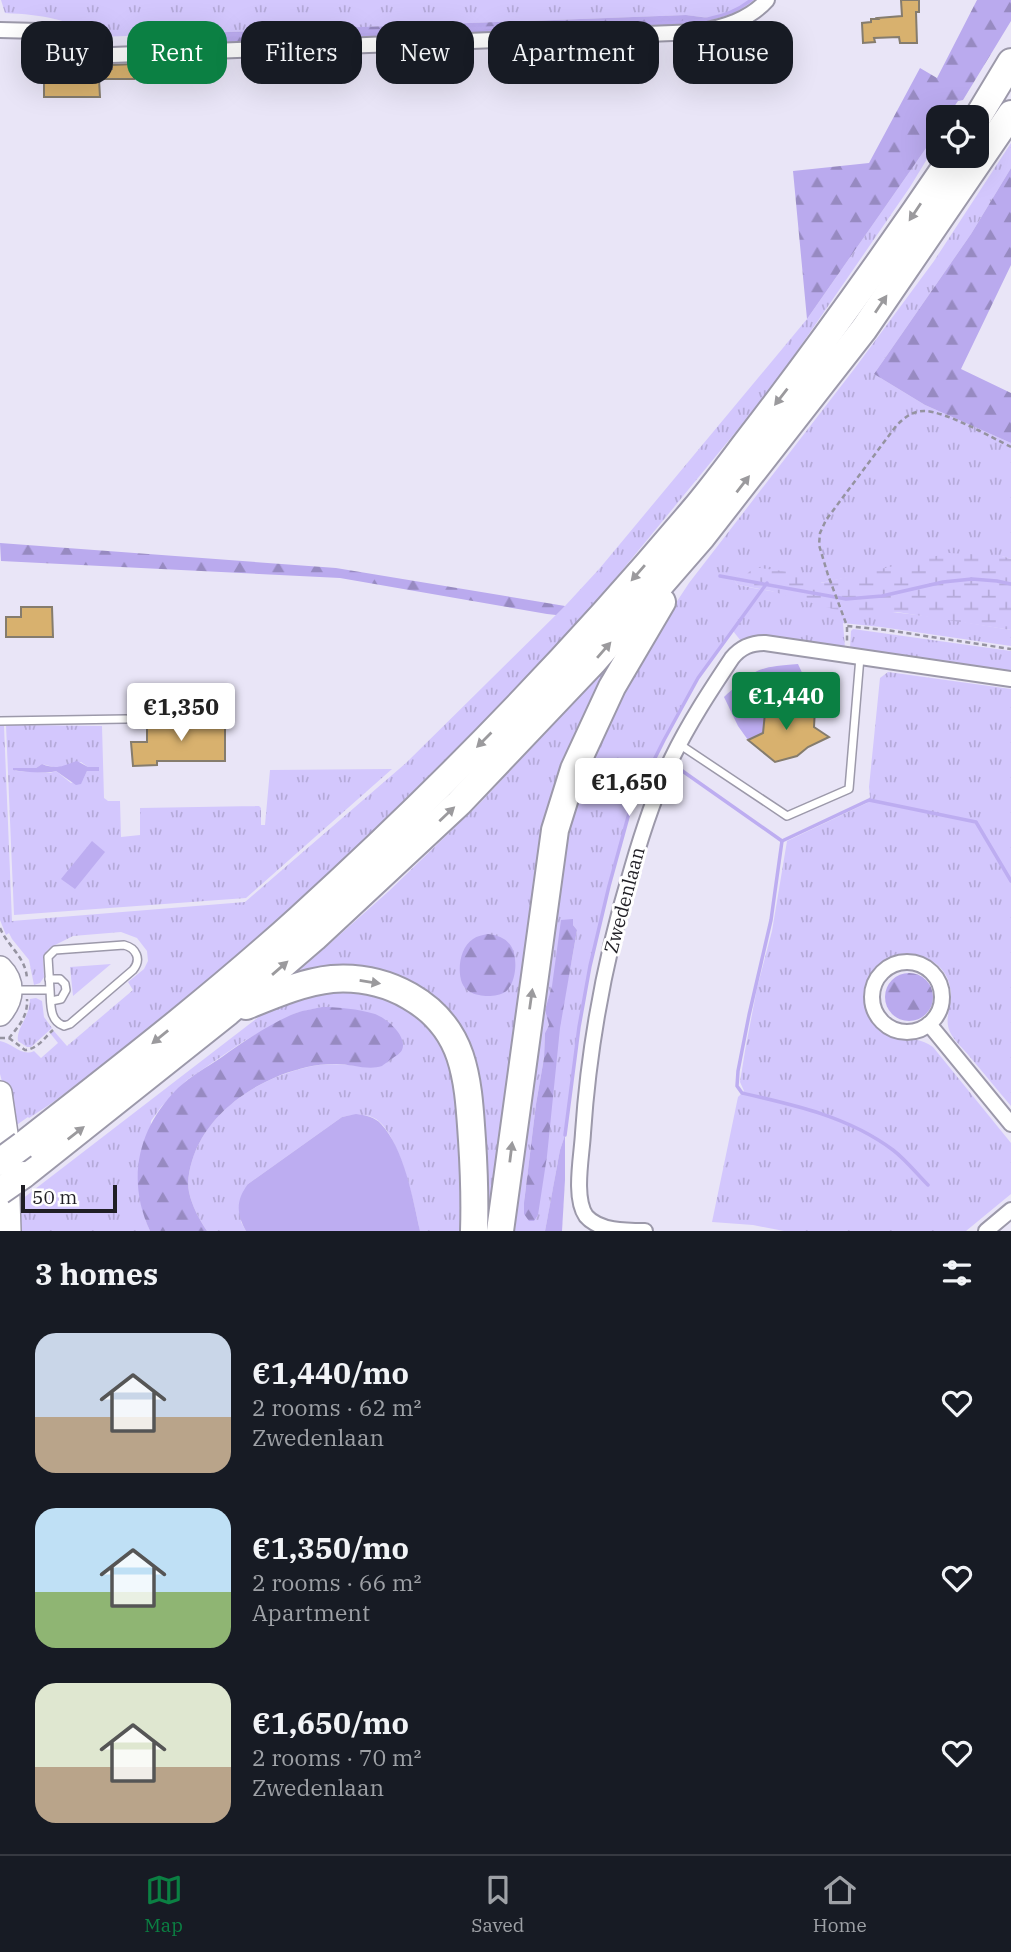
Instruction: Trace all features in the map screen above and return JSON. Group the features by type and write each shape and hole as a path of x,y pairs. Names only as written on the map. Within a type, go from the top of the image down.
{"highway":[{"path":"985,105 1011,62"},
{"path":"0,1191 228,1013 314,938 459,803 594,661 701,538 864,329 1011,114"},
{"path":"0,1162 213,994 299,920 409,816 522,701 695,509 805,366 945,168"},
{"path":"500,1231 555,830 574,769 612,687 701,538"},
{"path":"228,1013 314,982 349,979 389,985 407,993 432,1014 453,1042 464,1071 471,1126 474,1231"}],"main road":[{"path":"0,968 19,990 0,1014"},
{"path":"0,1093 6,1134 9,1231"}],"street":[{"path":"0,30 39,31 97,53 140,54 698,32 743,19 767,0"},
{"name":"Zwedenlaan","path":"645,1231 606,1230 598,1227 591,1223 580,1201 584,1111 592,1042 619,911 644,828 680,744 732,658 748,645 765,643 1011,679"},
{"path":"898,963 920,964 937,978 943,999 940,1010 929,1024 912,1032 900,1031 888,1027 879,1019 873,1008 874,984 888,967 898,963"},
{"path":"929,1024 1011,1124"},
{"path":"986,1231 1011,1210"}],"lane":[{"path":"680,744 787,816 849,789 860,657"},
{"path":"0,721 126,719"},
{"path":"124,945 132,948 137,956 134,970 64,1027 58,1024 52,1013 49,979 48,957 55,950 124,945"},
{"path":"49,979 61,979 66,990 61,999 51,1001"},
{"path":"19,990 50,990"}],"path":[{"path":"1011,447 931,412 918,412 907,416 896,426 822,526 819,539 828,575 847,626 1011,649"},
{"path":"0,928 2,938 25,963 19,990"},
{"path":"9,1038 25,1050 30,1050 49,1035"}],"green space":[{"path":"1,0 755,0 730,15 715,17 686,15 474,23 376,21 376,27 362,27 362,21 241,21 241,32 227,32 227,21 127,21 127,36 113,36 113,21 60,21 5,13"},
{"path":"977,0 1011,0 1011,21 963,100 955,105 926,105 926,148 807,319 793,171 869,163 920,68 937,78"},
{"path":"686,15 717,19 673,21 673,25 659,25 659,21 525,21"},
{"path":"488,22 488,32 474,32 474,23"},
{"path":"362,27 376,27 376,36 362,37"},
{"path":"227,32 241,32 241,42 227,42"},
{"path":"1011,143 1011,168 971,234 874,374 925,405 1011,443 1011,559 1002,556 864,574 820,583 747,574 739,575 734,580 738,585 753,588 1011,630 1011,646 843,623 845,648 760,636 741,641 733,631 689,693 631,806 590,966 565,1135 545,1231 515,1231 567,833 589,757 645,650 689,583 934,261","holes":["573,920 577,930 572,959 524,1203 545,1033 549,1025 545,1010"]},
{"path":"926,148 926,161 910,187 771,389 615,579 553,649 339,864 204,984 52,1103 18,1124 13,1124 0,1074 0,1041 21,1051 34,1051 41,1058 58,1043 50,1033 53,1030 67,1046 133,990 128,982 144,969 148,961 147,951 137,938 121,932 73,936 45,953 44,977 40,983 34,985 29,960 9,933 6,935 0,920 0,726 4,726 12,921 245,902 406,763 565,606 600,568 807,319"},
{"path":"1011,168 1011,265 961,369 1011,393 1011,443 925,405 874,374 971,234"},
{"path":"0,543 336,568 565,606 556,615 547,614 340,578 1,561"},
{"path":"949,553 1002,556 1011,559 1011,630 897,612 833,609 771,591 738,585 734,580 736,576 747,574 754,567 818,576 821,583"},
{"path":"853,629 1011,651 1011,673 850,649"},
{"path":"630,643 588,720 493,1231 486,1231 471,1082 423,997 291,978 389,891 482,801"},
{"path":"888,672 1011,689 1011,1106 950,1032 949,983 937,964 928,959 906,955 884,961 866,982 864,1001 869,1017 883,1033 891,1037 925,1042 933,1047 1011,1143 1011,1194 966,1231 784,1231 753,1225 712,1222 738,1097 744,1091 740,1082 745,1051 757,988 772,931 787,841 867,803 870,797 880,678"},
{"path":"6,725 102,726 104,798 108,801 120,801 121,837 140,835 140,808 259,806 261,825 265,825 270,770 392,769 246,898 14,915","holes":["81,762 88,767 99,767 99,770 87,771 83,779 71,783 56,771 16,771 13,768 36,768 42,764 57,768"]},
{"path":"573,919 577,930 560,1028 547,1156 538,1215 534,1221 529,1221 524,1214 524,1203 545,1033 549,1025 545,1010 552,986 561,920"},
{"path":"488,934 501,937 509,943 515,963 509,988 505,992 489,996 467,990 462,983 460,972 465,947 476,937"},
{"path":"111,964 73,996 70,967"},
{"path":"909,973 926,980 933,997 926,1014 909,1021 892,1014 885,997 892,980"},
{"path":"333,988 397,1000 422,1017 446,1052 454,1076 460,1144 462,1231 420,1231 405,1170 391,1137 374,1118 358,1115 342,1117 248,1184 241,1222 246,1231 207,1231 190,1197 189,1173 199,1143 222,1112 254,1088 290,1072 340,1064 371,1067 322,1007 296,1013 244,1041 187,1080 161,1107 151,1121 145,1219 150,1231 13,1231 13,1206 265,1012"},
{"path":"30,999 42,1001 44,1017 52,1028 31,1047 27,1047 18,1041 18,1036 28,1012"},
{"path":"322,1007 380,1016 399,1034 402,1050 382,1066 327,1064 289,1072 253,1088 237,1099 222,1112 199,1143 190,1169 190,1197 207,1231 150,1231 143,1212 138,1173 145,1137 164,1103 188,1080 258,1033 296,1013"}],"shaded area":[{"path":"798,664 812,694 815,709 799,716 767,693 763,733 748,740 724,697 757,671"},
{"path":"77,761 88,767 99,767 99,771 87,771 81,784 76,785 56,771 41,773 13,770 36,768 42,764 60,767"},
{"path":"92,841 105,852 75,889 61,879"},
{"path":"356,1114 379,1122 396,1146 420,1231 246,1231 240,1218 239,1207 241,1196 248,1184 342,1117"},
{"path":"565,1135 562,1231 545,1231 560,1150"}],"building":[{"path":"901,0 919,0 919,12 916,12 917,43 900,43 899,37 874,38 875,42 863,43 862,23 871,22 871,19 902,16"},
{"path":"127,64 127,79 113,79 113,65"},
{"path":"44,84 99,84 100,97 44,97"},
{"path":"21,607 52,607 53,637 6,637 6,617 21,617"},
{"path":"767,693 799,716 815,709 814,727 829,737 808,747 797,756 775,762 748,740 763,733"},
{"path":"225,721 225,761 157,761 157,765 133,766 131,742 147,742 147,722"}],"waterway":[{"path":"227,35 673,23 714,18 740,8 751,0"},
{"path":"720,576 846,599 882,596 943,582 972,579 1011,584"},
{"path":"565,1135 590,966 631,806 698,678 767,583"},
{"path":"681,770 782,841 869,800 976,822 1011,881"},
{"path":"782,841 771,920 749,1015 737,1086 742,1093 821,1114 858,1129 893,1150 928,1185"}]}
